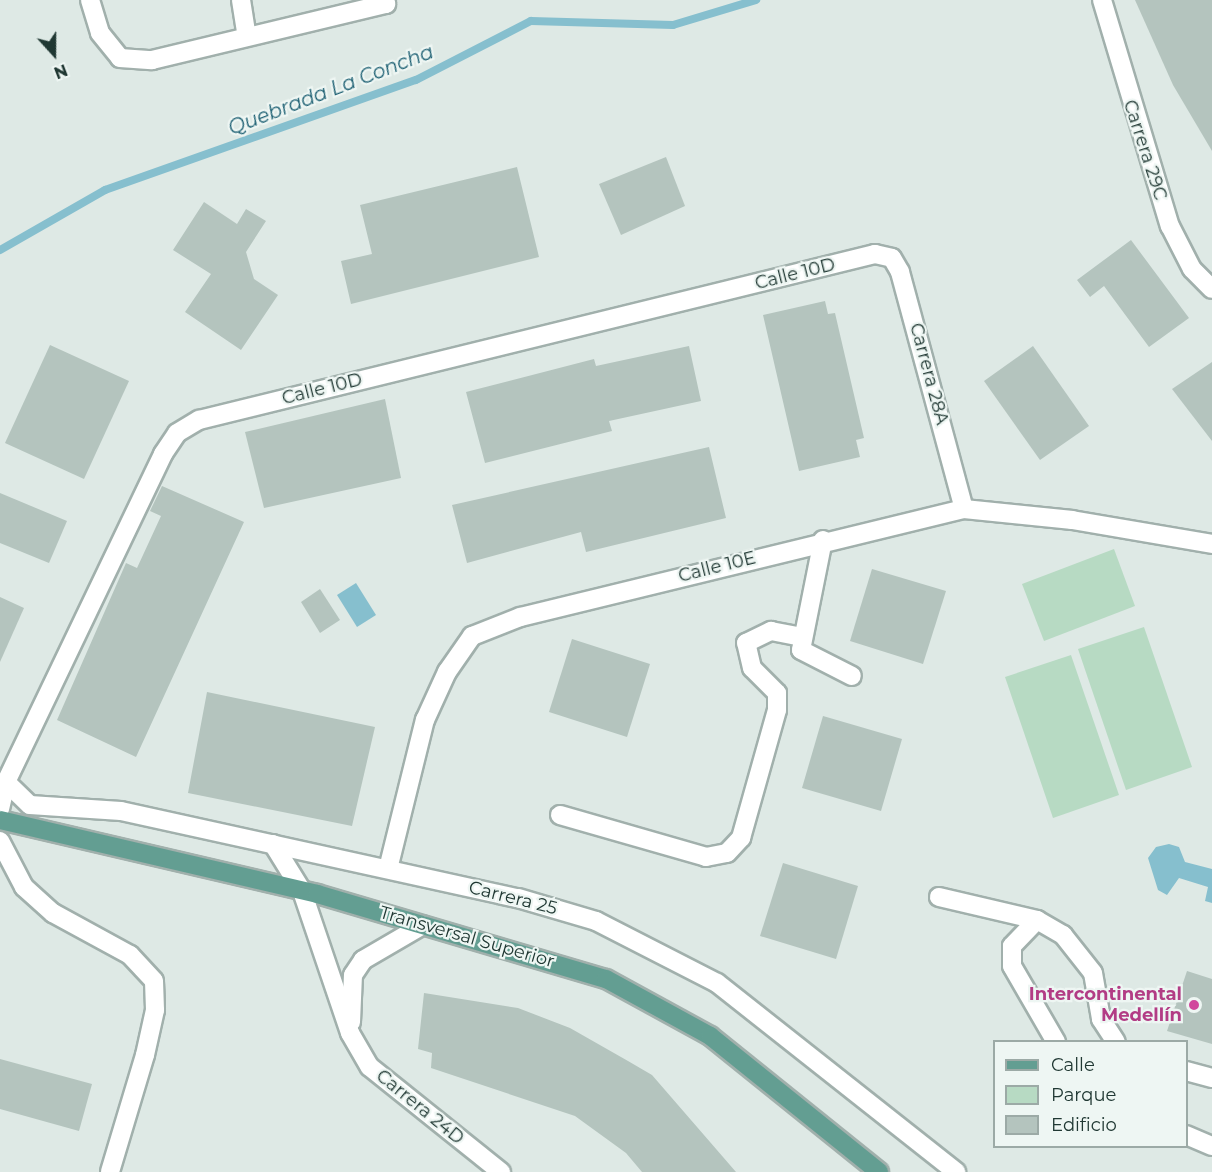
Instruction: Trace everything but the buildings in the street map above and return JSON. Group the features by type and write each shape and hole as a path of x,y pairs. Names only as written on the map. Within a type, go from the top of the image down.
{"main road":[{"name":"Transversal Superior","path":"0,820 302,891 423,924 606,979 710,1036 879,1172"}],"street":[{"path":"90,0 100,33 120,57 152,60 386,4 386,0"},
{"path":"241,0 247,36"},
{"name":"Carrera 29C","path":"1102,0 1170,226 1192,269 1212,289"},
{"name":"Carrera 28A","path":"875,254 892,258 900,272 964,509"},
{"name":"Calle 10D","path":"0,809 6,782 163,454 177,433 198,420 875,254"},
{"name":"Calle 10E","path":"388,869 425,720 447,672 472,636 520,617 823,540 964,509 1072,520 1212,544"},
{"path":"823,540 801,637 801,651 811,660 852,676"},
{"path":"560,814 706,857 727,853 741,838 777,710 777,693 752,668 746,643 771,631 801,637"},
{"name":"Carrera 25","path":"6,782 30,805 121,811 388,869 597,921 717,983 956,1172"},
{"path":"0,841 24,887 52,913 130,955 154,981 153,1022 110,1172"},
{"name":"Carrera 24D","path":"273,844 302,891 350,1033 370,1066 501,1172"},
{"path":"939,897 1037,920 1063,935 1082,955 1093,973 1101,1019 1115,1040"},
{"path":"1037,920 1012,946 1012,966 1055,1040"},
{"path":"350,1033 353,975 363,960 423,924"},
{"path":"1188,1072 1212,1078"},
{"path":"1188,1136 1212,1146"}],"green space":[{"path":"1114,549 1135,606 1044,641 1022,584"},
{"path":"1144,627 1192,767 1126,790 1078,649"},
{"path":"1071,655 1119,795 1053,818 1005,677"}],"water":[{"path":"356,583 376,615 357,627 337,595"},
{"path":"1169,844 1179,847 1185,862 1212,869 1212,903 1205,901 1208,887 1179,878 1167,895 1158,890 1148,858 1156,847"}],"waterway":[{"name":"Quebrada La Concha","path":"0,250 105,190 416,80 531,21 673,25 756,0"}],"place":[{"name":"Intercontinental Medellín","path":"1194,1005"}]}
